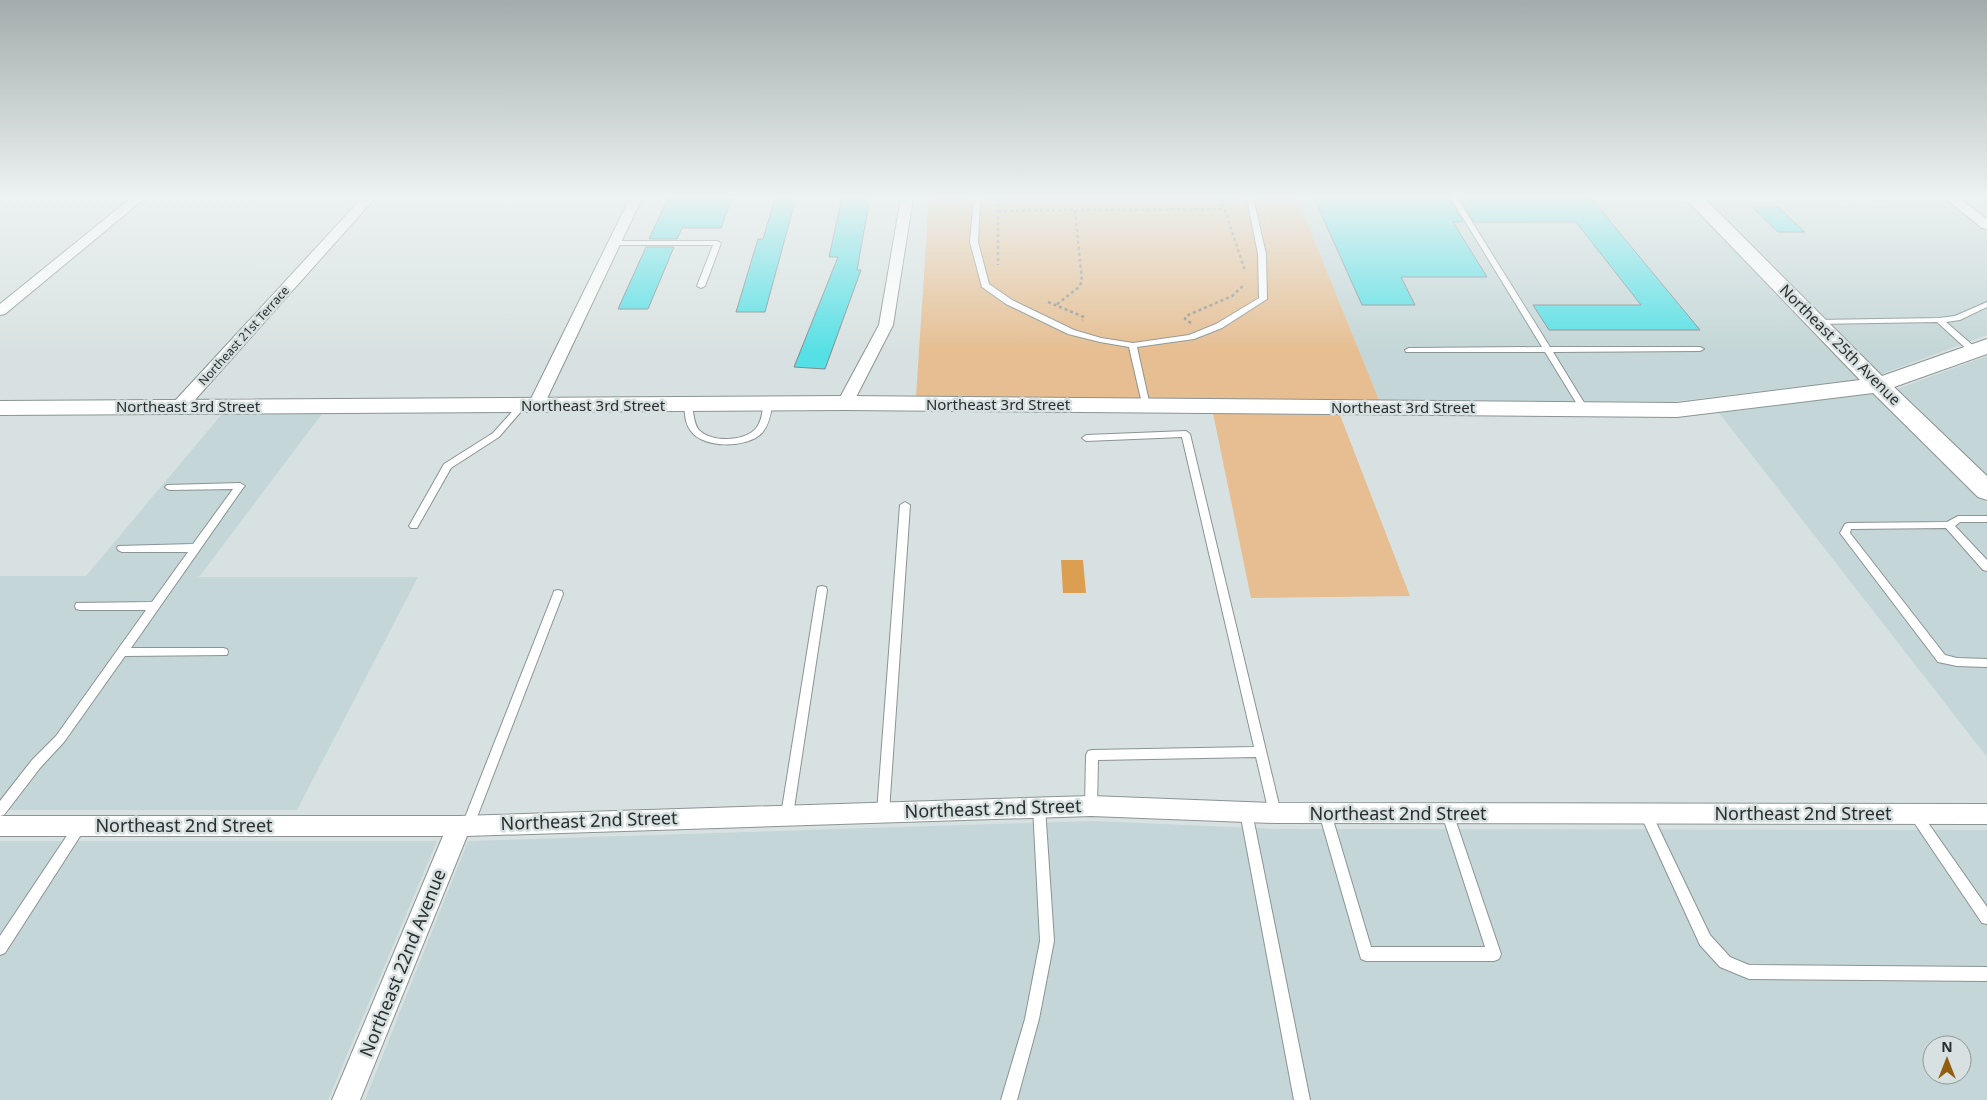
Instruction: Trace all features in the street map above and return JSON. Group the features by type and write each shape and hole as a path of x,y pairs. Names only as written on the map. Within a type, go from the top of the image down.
{"street":[{"path":"0,311 76,249"},
{"name":"Northeast 21st Terrace","path":"179,406 322,249"},
{"path":"528,406 612,249"},
{"path":"846,403 886,325 899,249"},
{"name":"Northeast 25th Avenue","path":"1745,249 1878,385 1986,490"},
{"name":"Northeast 3rd Street","path":"0,408 846,403 1677,410 1878,385 1980,349"},
{"name":"Northeast 2nd Street","path":"0,826 463,825 1091,806 1275,813 1987,814"},
{"name":"Northeast 22nd Avenue","path":"346,1100 463,825"}],"lane":[{"path":"701,286 715,249"},
{"path":"976,249 985,285 1009,302 1071,332 1100,340 1133,345 1191,337 1219,326 1263,299 1261,249"},
{"path":"1486,249 1584,409"},
{"path":"1816,322 1939,320 1957,318 1987,304"},
{"path":"1939,320 1980,349"},
{"path":"1133,345 1146,406"},
{"path":"1409,350 1700,349"},
{"path":"688,405 691,422 696,431 702,436 722,441 740,440 754,435 764,424 768,404"},
{"path":"414,526 447,466 496,435 528,406"},
{"path":"1086,438 1186,434 1275,813"},
{"path":"0,811 36,764 60,739 240,486 170,487"},
{"path":"884,812 904,505"},
{"path":"1987,518 1958,519 1949,525 1848,526 1844,533 1942,659 1957,662 1987,663"},
{"path":"1949,525 1987,567"},
{"path":"122,548 197,548"},
{"path":"787,815 822,590"},
{"path":"463,825 558,594"},
{"path":"80,606 155,606"},
{"path":"122,652 223,652"},
{"path":"1091,806 1092,755 1260,752"},
{"path":"1009,1100 1032,1020 1047,941 1039,807"},
{"path":"1246,812 1302,1100"},
{"path":"1326,813 1366,954 1494,954 1448,814"},
{"path":"1646,814 1705,940 1725,962 1749,972 1987,974"},
{"path":"1915,814 1987,918"},
{"path":"0,948 80,826"}],"path":[{"path":"998,249 998,271"},
{"path":"1056,305 1079,287 1082,281 1079,249"},
{"path":"1238,249 1245,273"},
{"path":"1190,328 1194,326 1185,319 1186,316 1240,291 1247,280"},
{"path":"1046,301 1084,317 1079,323"}],"shaded area":[{"path":"926,249 1318,249 1379,400 916,397"},
{"path":"1318,249 1736,249 1862,379 1671,402 1379,400"},
{"path":"1753,249 1987,249 1987,335 1879,375"},
{"path":"1987,356 1987,480 1894,390"},
{"path":"1876,393 1987,503 1987,757 1719,413"},
{"path":"1213,413 1340,415 1410,596 1251,598"},
{"path":"222,414 322,414 199,577 418,577 297,810 0,810 0,576 86,576"},
{"path":"1061,560 1083,560 1086,593 1063,593"},
{"path":"1092,821 1278,829 1987,830 1987,1100 365,1100 468,841"},
{"path":"0,841 437,841 328,1100 0,1100"}],"building":[{"path":"645,249 673,249 648,309 618,309"},
{"path":"755,249 782,249 765,312 736,312"},
{"path":"831,249 861,249 857,270 861,270 825,369 794,367 838,257 829,257"},
{"path":"1337,249 1470,249 1487,277 1401,277 1415,305 1362,305"},
{"path":"1597,249 1633,249 1700,330 1549,330 1533,305 1641,305"}]}
